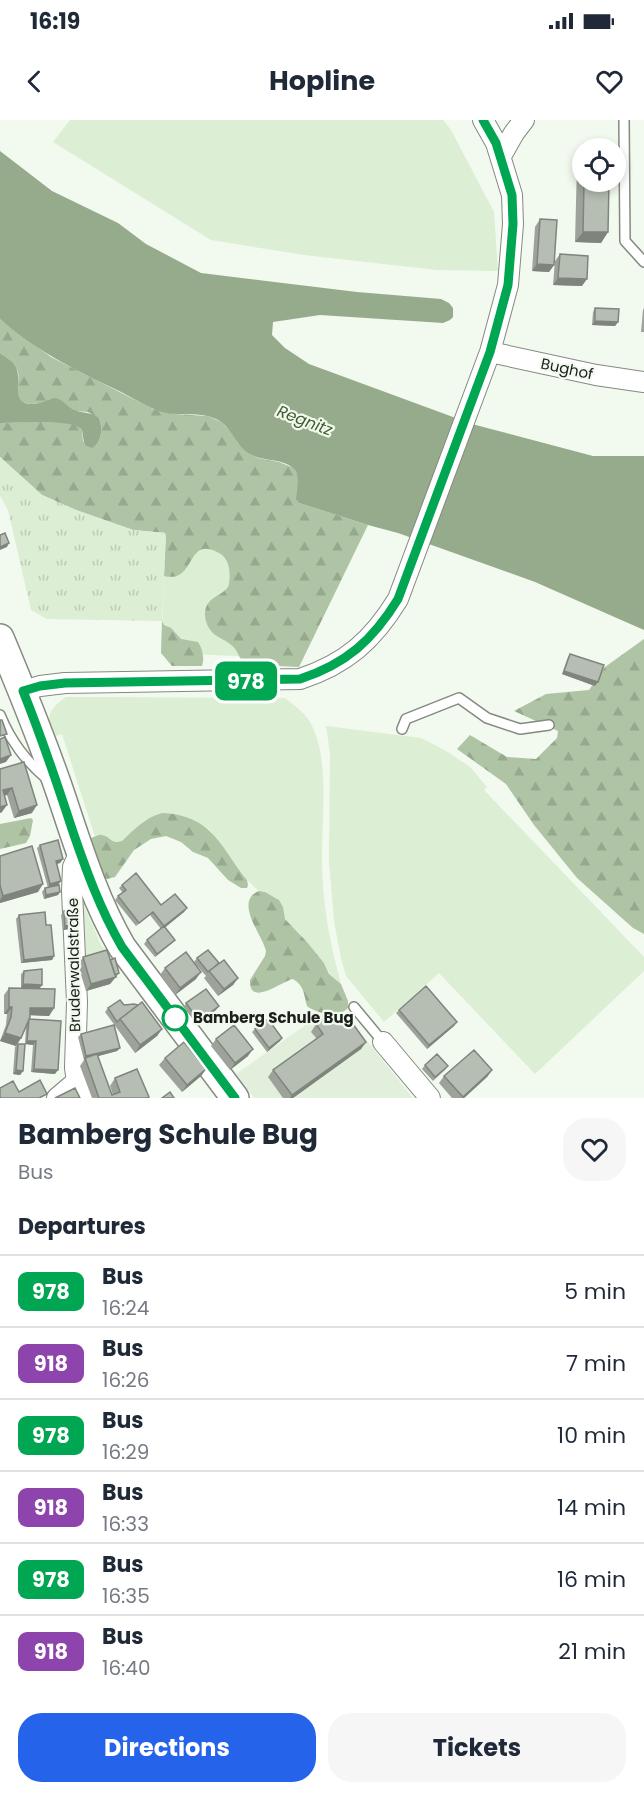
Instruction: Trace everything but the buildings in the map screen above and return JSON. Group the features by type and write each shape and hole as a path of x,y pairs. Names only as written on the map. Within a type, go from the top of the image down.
{"street":[{"path":"23,691 65,683 300,679 335,665 358,649 386,619 398,599 490,352 508,285 513,224 512,195 496,143 483,120"},
{"path":"501,156 524,120"},
{"name":"Bughof","path":"490,352 596,375 644,382"},
{"path":"0,638 23,691 106,921 122,947 235,1098"},
{"name":"Bruderwaldstraße","path":"57,1098 80,1089 75,1048 77,1002 72,891 73,867 80,852"},
{"path":"382,1042 430,1098"}],"lane":[{"path":"624,120 625,241 644,262"},
{"path":"402,729 406,719 459,698 487,718 520,729 549,725"},
{"path":"0,715 8,734 30,765 59,789"},
{"path":"354,1006 382,1042"}],"shaded area":[{"path":"320,1015 347,1023 359,1031 413,1098 254,1098 236,1074"}],"green space":[{"path":"70,120 443,120 451,130 494,212 498,271 437,270 304,255 211,240 53,142"},
{"path":"0,319 51,357 153,409 175,414 208,416 221,422 250,454 294,468 298,476 299,503 368,525 299,667 247,663 241,659 233,647 211,631 205,618 207,605 228,587 229,583 229,566 221,554 208,549 201,550 195,554 182,573 174,577 164,576 166,533 133,530 42,495 0,457 0,423 67,423 82,430 83,441 93,448 100,438 101,426 99,418 88,412 75,411 50,399 31,404 19,398 17,369 0,353"},
{"path":"0,457 42,495 133,530 166,533 162,621 47,619 31,610 8,510 0,496"},
{"path":"166,533 270,536 264,657 161,653"},
{"path":"162,621 181,639 198,642 203,653 202,666 172,666 161,653"},
{"path":"644,639 644,934 633,928 577,878 534,825 506,784 457,749 470,735 507,757 536,759 557,738 558,731 514,711 546,694 589,690 605,667"},
{"path":"66,697 285,698 305,715 313,728 321,759 324,793 323,892 330,938 341,984 331,976 324,963 287,921 279,900 259,891 247,880 209,829 193,819 162,813 144,821 122,841 109,841 104,835 95,837 62,734 51,737 50,714 52,709"},
{"path":"326,726 421,738 470,767 487,787 484,790 644,957 644,971 535,1074 439,973 384,1022 346,976 334,921 329,861 330,753"},
{"path":"162,813 179,815 204,826 221,844 247,880 247,888 241,888 228,880 208,858 166,836 151,839 134,850 115,877 107,879 104,877 100,863 92,853 87,840 100,835 115,842 122,841 145,821"},
{"path":"31,818 33,820 30,836 26,843 0,849 0,824"},
{"path":"77,889 101,945 110,955 78,964"},
{"path":"259,891 279,900 285,919 324,963 329,974 341,984 348,1001 348,1008 344,1012 332,1015 309,1008 301,987 293,979 260,993 251,988 250,980 266,951 249,910 252,896"}],"water":[{"name":"Regnitz","path":"0,151 52,191 118,223 146,244 201,273 357,292 441,299 449,303 453,308 453,317 443,323 320,315 273,322 272,335 285,348 309,364 472,424 593,456 644,456 644,630 535,582 398,533 299,503 296,499 298,478 293,468 250,454 240,446 227,427 216,419 203,415 162,412 85,375 28,341 0,319"},
{"path":"0,353 15,365 20,400 35,404 56,398 72,409 93,414 99,418 101,434 96,445 93,448 87,446 82,430 76,426 44,422 0,423"}],"bus line":[{"name":"978","path":"235,1098 122,947 106,921 23,691 65,683 300,679 346,658 358,649 386,619 398,599 490,352 508,285 513,224 512,195 496,143 483,120"}],"place":[{"name":"Bamberg Schule Bug","path":"175,1018"}]}
